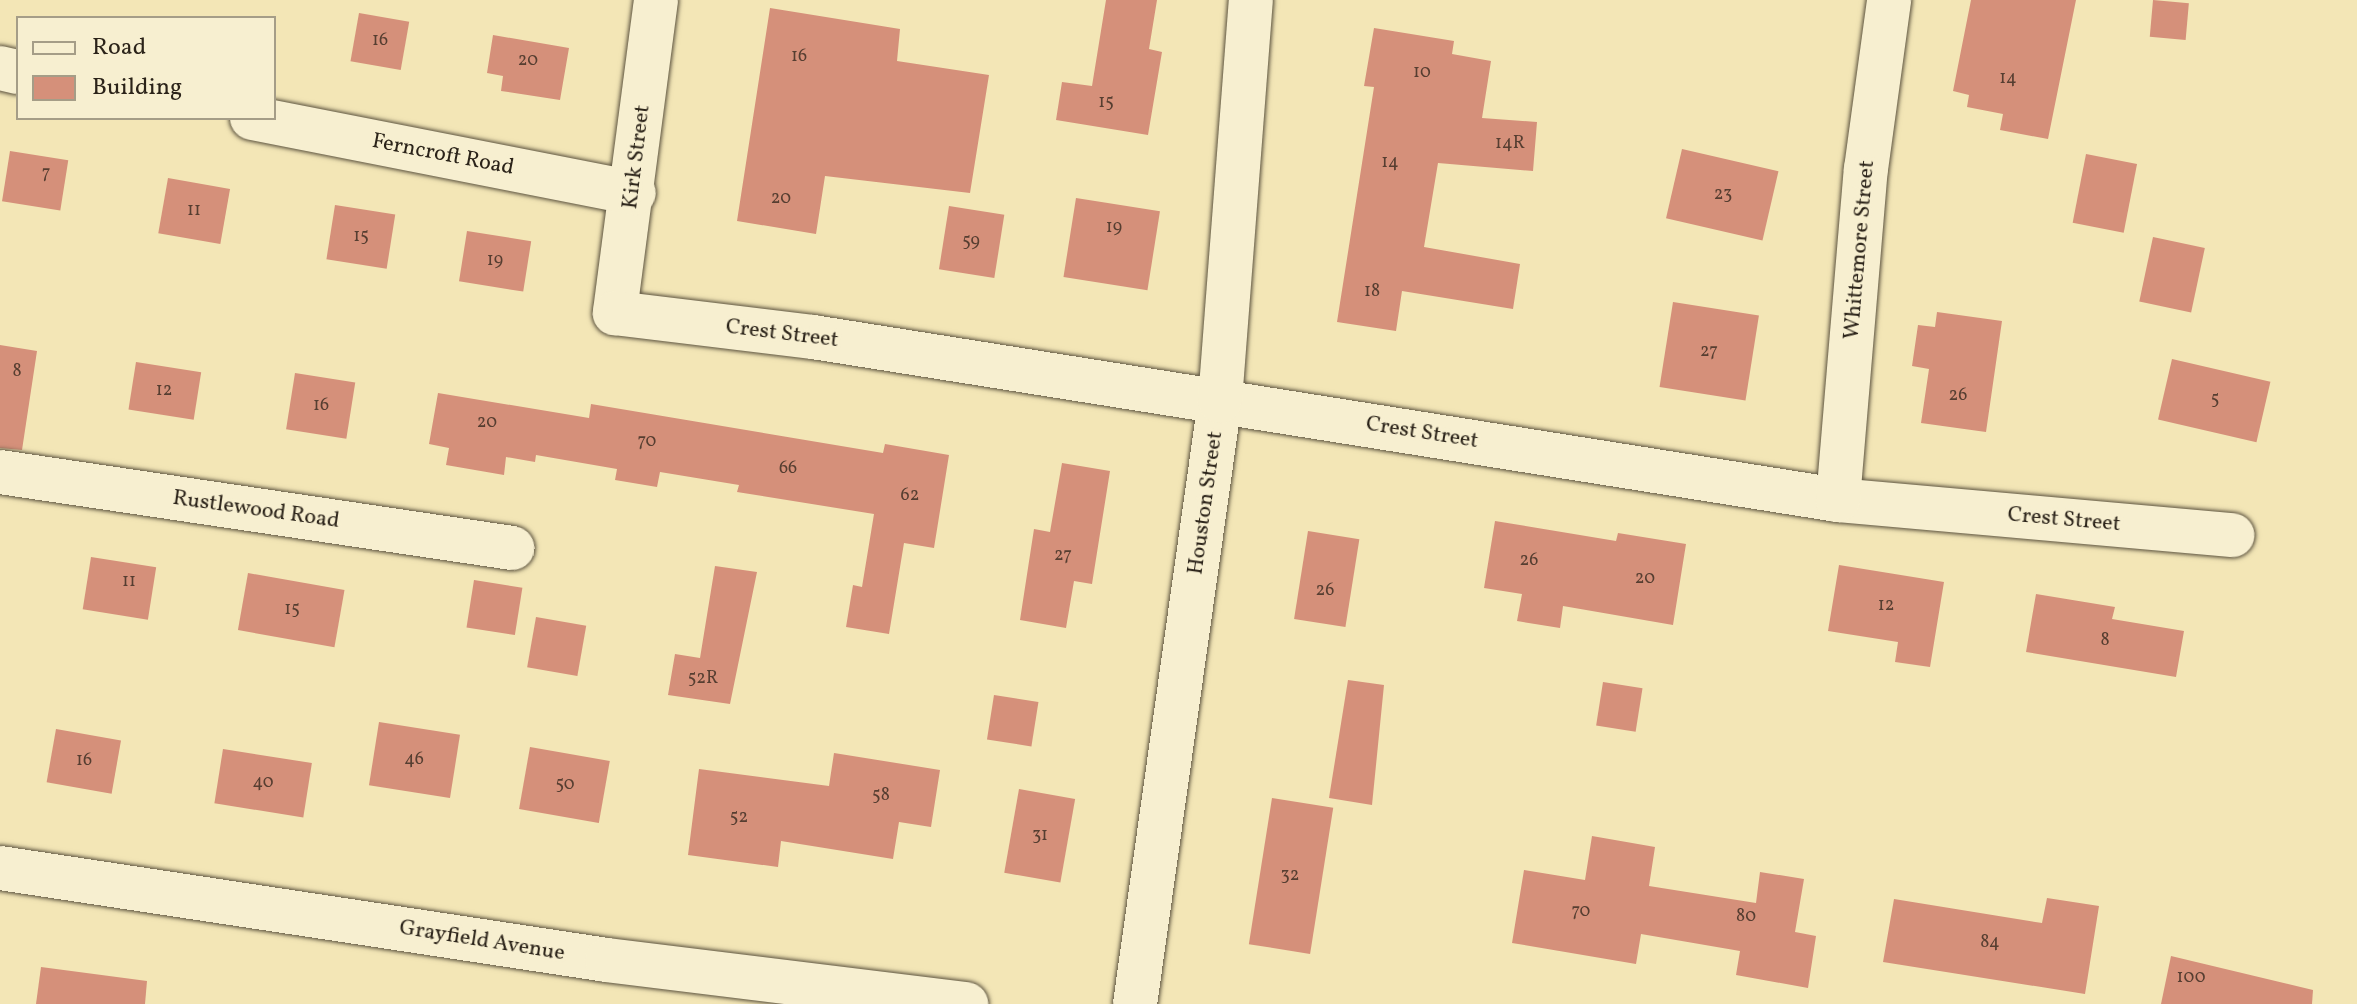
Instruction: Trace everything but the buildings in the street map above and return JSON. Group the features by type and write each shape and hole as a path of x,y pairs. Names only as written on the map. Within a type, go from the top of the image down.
{"street":[{"name":"Kirk Street","path":"615,313 634,193 656,0"},
{"name":"Houston Street","path":"1135,1004 1220,401 1251,0"},
{"name":"Whittemore Street","path":"1838,500 1866,169 1889,0"},
{"name":"Ferncroft Road","path":"262,120 634,193"},
{"name":"Crest Street","path":"615,313 813,337 1838,500 2232,535"},
{"name":"Rustlewood Road","path":"0,472 512,548"},
{"name":"Grayfield Avenue","path":"0,868 607,960 966,1004"}]}
